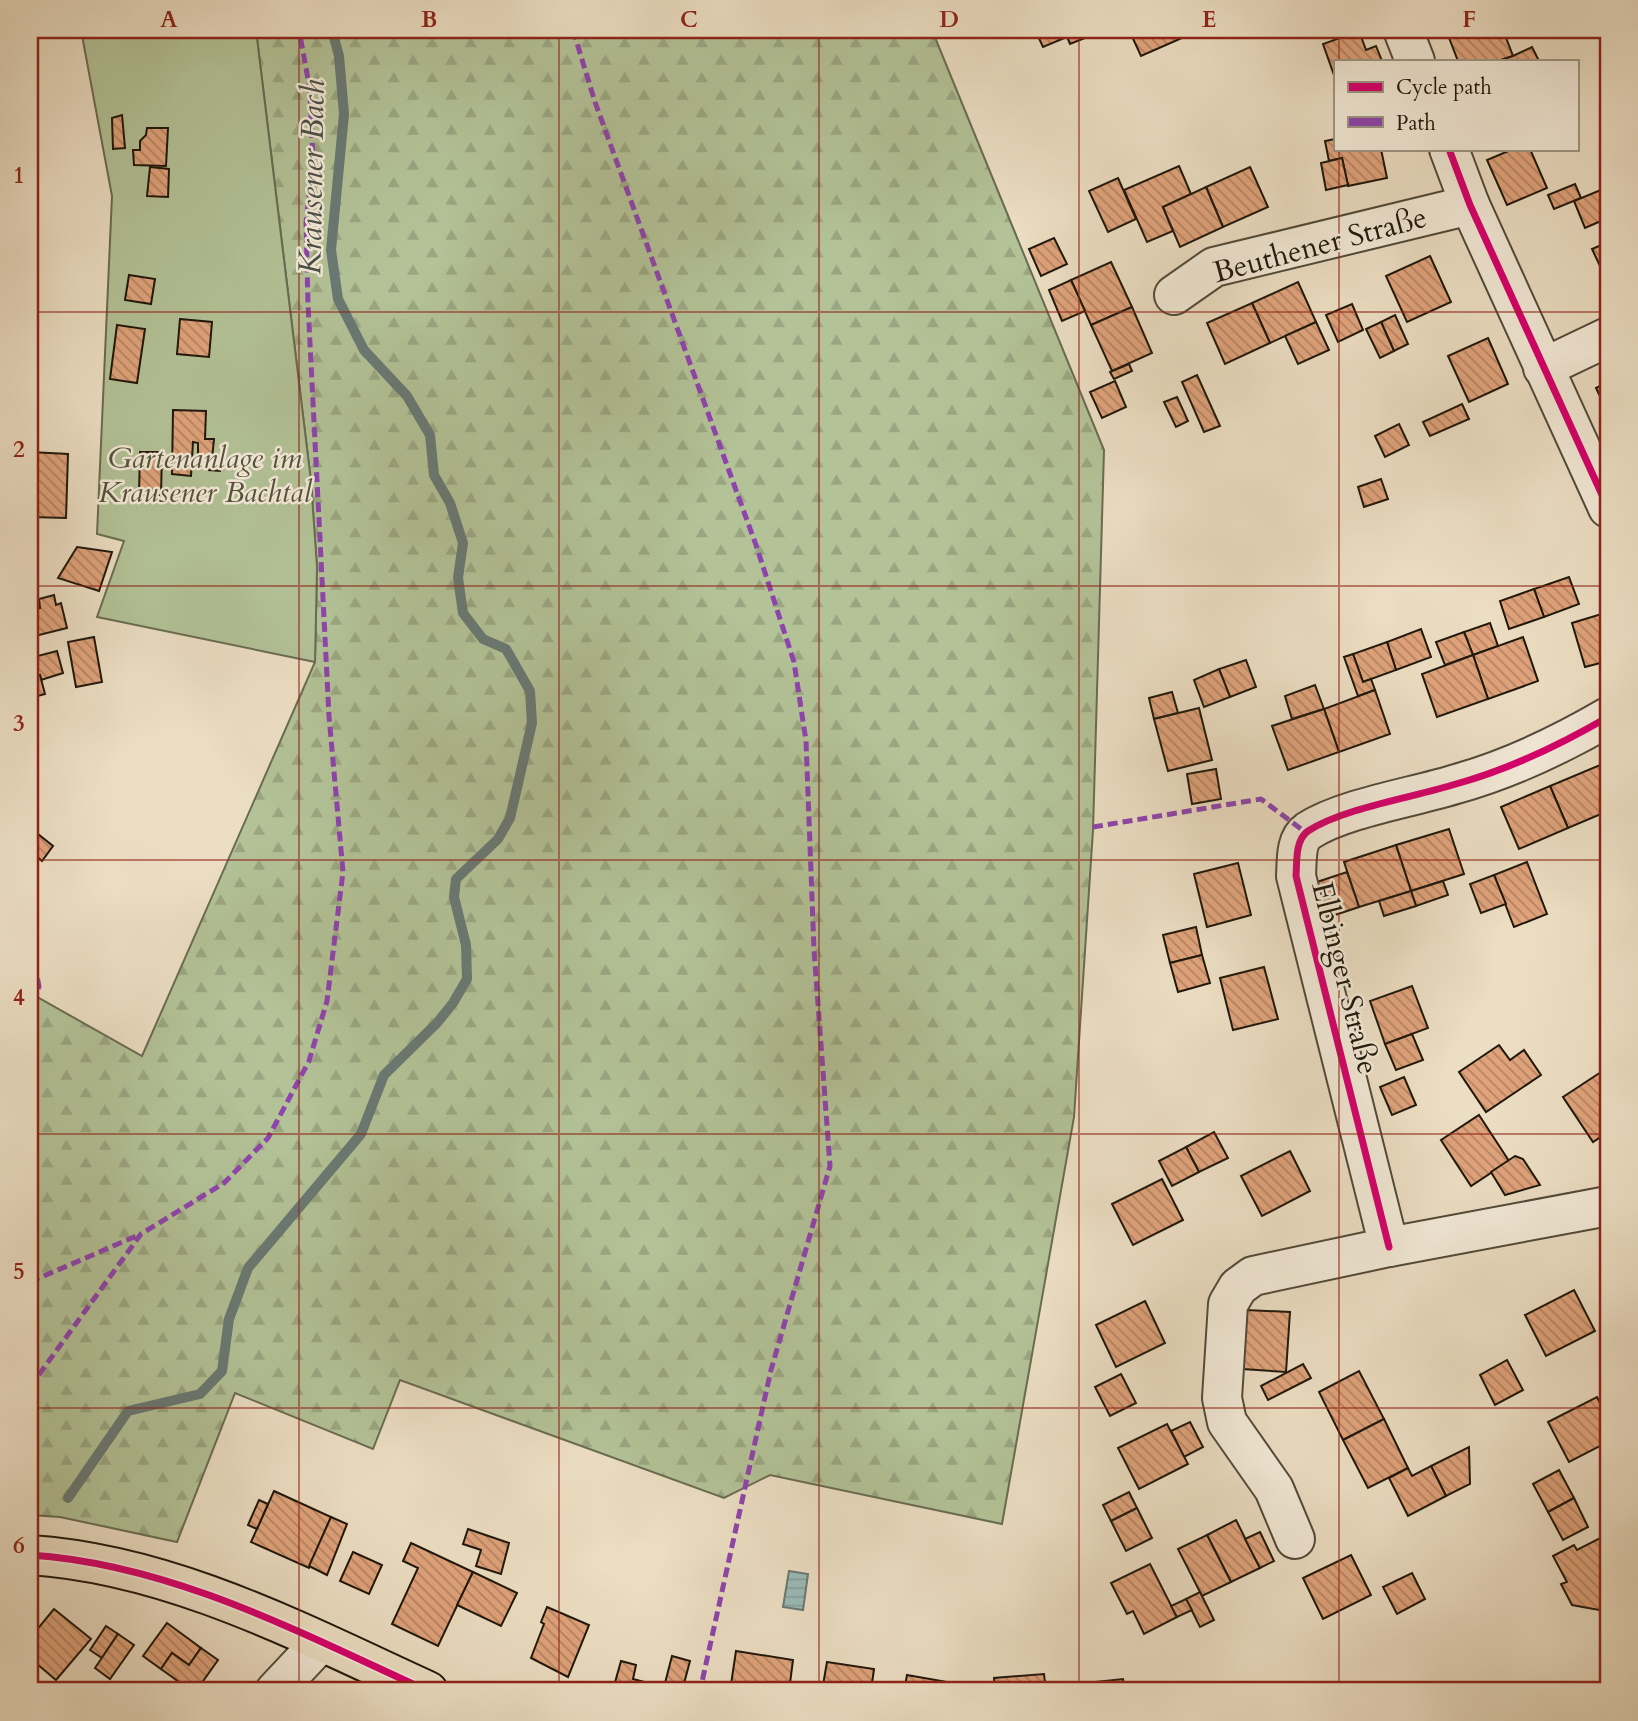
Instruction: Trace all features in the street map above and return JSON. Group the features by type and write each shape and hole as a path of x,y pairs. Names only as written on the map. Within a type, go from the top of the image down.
{"main road":[{"path":"30,1555 116,1568 187,1587 321,1642 428,1691"}],"street":[{"path":"1403,30 1415,60"},
{"path":"1449,150 1470,205 1608,508"},
{"name":"Beuthener Straße","path":"1174,295 1214,267 1470,205"},
{"path":"1543,368 1608,337"},
{"name":"Elbinger Straße","path":"1389,1247 1296,876 1298,847 1305,832 1334,819 1505,768 1571,738 1608,717"},
{"path":"1295,1539 1274,1489 1227,1422 1222,1398 1228,1304 1238,1287 1253,1276 1389,1247 1608,1206"},
{"path":"275,1691 321,1642"}],"green space":[{"name":"Gartenanlage im Krausener Bachtal","path":"81,30 256,30 311,481 317,567 315,662 97,617 124,541 97,534 112,196"},
{"path":"256,30 932,30 1104,450 1093,830 1074,1117 1002,1524 770,1475 724,1498 400,1380 373,1449 235,1393 177,1542 60,1517 30,1515 30,993 142,1056 315,662 317,567 311,481"}],"water":[{"path":"789,1571 808,1574 803,1610 783,1607"}],"building":[{"path":"1035,30 1064,30 1067,37 1043,47"},
{"path":"1064,30 1087,30 1090,36 1070,44"},
{"path":"1129,30 1200,30 1141,56"},
{"path":"1446,30 1503,30 1513,56 1501,60 1458,60"},
{"path":"1359,31 1366,50 1376,46 1382,60 1334,60 1334,75 1323,44"},
{"path":"1532,47 1538,60 1501,60"},
{"path":"122,115 125,148 113,149 112,118"},
{"path":"147,128 168,128 166,166 134,165 133,150 140,150 140,141 146,135"},
{"path":"1334,139 1334,150 1381,150 1387,178 1348,186 1342,158 1329,161 1325,141"},
{"path":"1511,150 1530,150 1547,188 1507,205 1487,160"},
{"path":"1342,158 1348,185 1326,190 1321,163"},
{"path":"1179,166 1191,194 1163,207 1173,231 1147,242 1124,190"},
{"path":"150,167 169,169 168,197 147,196"},
{"path":"1250,167 1268,207 1223,227 1206,187"},
{"path":"1118,178 1136,219 1108,232 1089,191"},
{"path":"1575,184 1581,198 1554,209 1548,195"},
{"path":"1206,187 1223,227 1180,247 1163,207"},
{"path":"1608,187 1608,218 1585,228 1574,201"},
{"path":"1054,238 1067,264 1041,276 1029,249"},
{"path":"1608,242 1608,283 1592,249"},
{"path":"1430,256 1451,302 1407,322 1386,276"},
{"path":"1111,262 1132,307 1091,325 1071,280"},
{"path":"129,275 155,279 151,304 125,300"},
{"path":"1071,280 1085,311 1062,321 1049,290"},
{"path":"1298,282 1316,322 1270,343 1252,303"},
{"path":"1252,303 1270,343 1225,364 1207,323"},
{"path":"1352,304 1363,330 1338,342 1326,315"},
{"path":"1132,307 1152,353 1112,371 1091,325"},
{"path":"1395,315 1408,344 1394,351 1381,322"},
{"path":"180,319 212,322 209,357 177,354"},
{"path":"1316,322 1329,350 1298,364 1285,336"},
{"path":"1381,322 1394,351 1380,358 1366,329"},
{"path":"117,325 145,329 137,383 110,379"},
{"path":"1488,338 1508,384 1469,402 1448,356"},
{"path":"1129,364 1132,371 1114,379 1110,372"},
{"path":"1197,375 1220,426 1204,432 1182,382"},
{"path":"1115,381 1126,407 1102,418 1090,392"},
{"path":"1608,382 1608,413 1596,388"},
{"path":"1177,397 1188,421 1176,427 1164,402"},
{"path":"1462,404 1469,419 1430,436 1423,422"},
{"path":"173,410 206,411 205,439 214,439 212,459 220,459 220,471 209,470 209,458 198,457 198,443 193,442 191,476 172,474"},
{"path":"1399,424 1409,445 1385,457 1375,436"},
{"path":"30,452 68,454 66,518 30,517"},
{"path":"140,452 162,452 161,495 139,494"},
{"path":"1381,479 1388,499 1364,507 1358,487"},
{"path":"77,547 112,552 99,591 58,578"},
{"path":"1569,577 1579,604 1544,617 1534,589"},
{"path":"1534,589 1544,617 1509,629 1500,601"},
{"path":"54,595 56,605 61,603 67,628 31,637 30,611 40,608 39,599"},
{"path":"1608,612 1608,661 1585,667 1572,623"},
{"path":"1490,623 1498,646 1473,655 1464,632"},
{"path":"1421,629 1431,657 1396,670 1387,642"},
{"path":"1464,632 1473,655 1445,665 1436,642"},
{"path":"94,637 102,682 76,687 68,642"},
{"path":"1523,637 1538,681 1488,699 1473,655"},
{"path":"1387,642 1396,670 1363,682 1353,654"},
{"path":"57,651 63,673 41,680 40,675 30,678 30,658"},
{"path":"1353,654 1363,682 1371,679 1375,690 1358,696 1344,657"},
{"path":"1473,655 1488,699 1437,717 1422,674"},
{"path":"1246,660 1256,687 1230,697 1219,669"},
{"path":"1219,669 1230,697 1204,707 1194,680"},
{"path":"40,675 45,694 30,698 30,678"},
{"path":"1315,685 1324,709 1292,719 1285,696"},
{"path":"1375,690 1390,734 1339,752 1324,709"},
{"path":"1172,692 1178,713 1154,719 1149,698"},
{"path":"1199,708 1212,760 1168,771 1154,719"},
{"path":"1324,709 1339,752 1288,770 1272,726"},
{"path":"1600,765 1608,784 1608,811 1568,828 1550,786"},
{"path":"1216,769 1221,799 1192,804 1187,774"},
{"path":"1550,786 1568,828 1519,849 1501,807"},
{"path":"1449,829 1464,874 1411,891 1396,845"},
{"path":"38,834 53,846 42,861 30,851 30,844"},
{"path":"1396,845 1411,891 1359,907 1344,862"},
{"path":"1527,862 1547,914 1514,927 1494,875"},
{"path":"1238,863 1251,915 1207,927 1194,874"},
{"path":"1347,872 1359,907 1329,917 1317,882"},
{"path":"1494,875 1506,904 1481,913 1470,884"},
{"path":"1443,881 1448,895 1416,906 1411,891"},
{"path":"1411,891 1416,906 1384,916 1379,901"},
{"path":"1196,927 1202,955 1170,963 1163,935"},
{"path":"1202,955 1210,983 1178,992 1170,963"},
{"path":"1264,967 1278,1019 1233,1030 1220,978"},
{"path":"1412,986 1428,1028 1385,1044 1370,1001"},
{"path":"1412,1034 1423,1060 1396,1070 1385,1044"},
{"path":"1499,1045 1510,1060 1524,1050 1541,1075 1486,1112 1459,1072"},
{"path":"1601,1072 1608,1082 1608,1132 1593,1142 1563,1097"},
{"path":"1404,1077 1416,1105 1392,1115 1380,1087"},
{"path":"1479,1115 1509,1161 1471,1186 1441,1140"},
{"path":"1214,1132 1228,1158 1199,1172 1186,1147"},
{"path":"1186,1147 1199,1172 1172,1186 1159,1161"},
{"path":"1290,1151 1310,1191 1262,1216 1241,1176"},
{"path":"1515,1156 1523,1159 1540,1185 1505,1195 1491,1172"},
{"path":"1162,1179 1183,1220 1133,1245 1112,1204"},
{"path":"1574,1290 1595,1331 1546,1356 1525,1315"},
{"path":"1145,1301 1165,1343 1116,1367 1096,1325"},
{"path":"1246,1310 1290,1312 1286,1372 1243,1369"},
{"path":"1507,1360 1523,1390 1495,1405 1480,1375"},
{"path":"1303,1364 1311,1378 1268,1400 1261,1386"},
{"path":"1359,1371 1384,1419 1343,1440 1319,1392"},
{"path":"1121,1374 1136,1403 1110,1416 1095,1387"},
{"path":"1597,1397 1608,1419 1608,1442 1569,1462 1548,1422"},
{"path":"1384,1419 1408,1468 1368,1488 1343,1440"},
{"path":"1190,1422 1203,1447 1184,1457 1171,1431"},
{"path":"1167,1424 1188,1464 1139,1489 1118,1448"},
{"path":"1469,1447 1470,1484 1446,1496 1431,1466"},
{"path":"1431,1466 1446,1496 1408,1516 1389,1478 1408,1468 1412,1476"},
{"path":"1559,1470 1574,1498 1548,1512 1533,1484"},
{"path":"274,1491 331,1517 309,1568 251,1542"},
{"path":"1129,1492 1137,1508 1111,1521 1103,1505"},
{"path":"1574,1498 1588,1527 1563,1540 1548,1512"},
{"path":"259,1500 268,1504 257,1529 248,1525"},
{"path":"1137,1508 1152,1538 1126,1551 1111,1521"},
{"path":"331,1517 347,1524 327,1575 309,1566"},
{"path":"1236,1520 1260,1568 1231,1582 1207,1535"},
{"path":"468,1529 509,1543 501,1574 476,1566 481,1550 463,1544"},
{"path":"1260,1532 1274,1561 1260,1568 1245,1539"},
{"path":"1207,1535 1231,1582 1202,1596 1178,1549"},
{"path":"1606,1535 1608,1579 1603,1582 1608,1592 1608,1604 1599,1610 1572,1605 1561,1584 1567,1582 1553,1556 1574,1545 1577,1550"},
{"path":"411,1543 473,1572 438,1646 392,1624 418,1568 403,1561"},
{"path":"353,1552 382,1565 369,1594 340,1581"},
{"path":"1351,1555 1371,1595 1323,1619 1303,1578"},
{"path":"1150,1564 1177,1617 1144,1634 1133,1611 1127,1614 1111,1583"},
{"path":"473,1572 517,1593 501,1626 457,1605"},
{"path":"1412,1573 1425,1599 1397,1614 1383,1587"},
{"path":"1200,1592 1214,1620 1200,1627 1186,1599"},
{"path":"1186,1599 1192,1610 1177,1617 1171,1606"},
{"path":"547,1607 589,1625 568,1677 531,1658 544,1624 541,1622"},
{"path":"54,1609 91,1639 56,1680 30,1658 30,1638"},
{"path":"167,1623 201,1648 189,1665 172,1653 161,1669 143,1656"},
{"path":"106,1626 118,1634 102,1658 90,1650"},
{"path":"118,1634 134,1645 110,1679 95,1668"},
{"path":"201,1648 218,1660 196,1691 173,1691 179,1682 161,1669 172,1653 189,1665"},
{"path":"736,1651 793,1660 789,1691 730,1691"},
{"path":"672,1656 690,1661 682,1691 664,1687"},
{"path":"621,1661 636,1665 633,1679 671,1689 670,1691 603,1691 605,1684 614,1686"},
{"path":"827,1662 874,1669 871,1691 822,1691"},
{"path":"1044,1674 1046,1691 995,1691 994,1678"},
{"path":"907,1675 953,1683 952,1691 904,1691"},
{"path":"1123,1679 1125,1691 1077,1691 1077,1684"}],"waterway":[{"name":"Krausener Bach","path":"68,1498 128,1411 200,1394 222,1371 229,1319 248,1268 361,1134 384,1075 437,1023 453,1003 467,979 466,945 454,897 456,879 498,839 510,818 532,723 530,691 506,649 483,639 463,613 458,578 463,543 450,503 434,475 430,435 407,396 364,350 338,299 331,250 344,114 339,56 332,30"}],"marked path":[{"path":"30,1387 141,1234 224,1183 268,1138 309,1061 327,1001 343,872 329,716 308,304 306,223 313,160 310,90 299,30"},
{"path":"573,30 595,102 756,545 794,662 806,741 814,950 830,1166 771,1370 700,1691"},
{"path":"1093,827 1261,799 1305,832"},
{"path":"30,1001 39,987 35,964"},
{"path":"30,1282 141,1234"}],"cycle path":[{"path":"1449,150 1470,205 1608,508"},
{"path":"1389,1247 1296,876 1301,840 1308,831 1340,816 1456,784 1515,764 1608,717"},
{"path":"30,1555 82,1561 134,1572 184,1587 283,1625 428,1691"}]}
